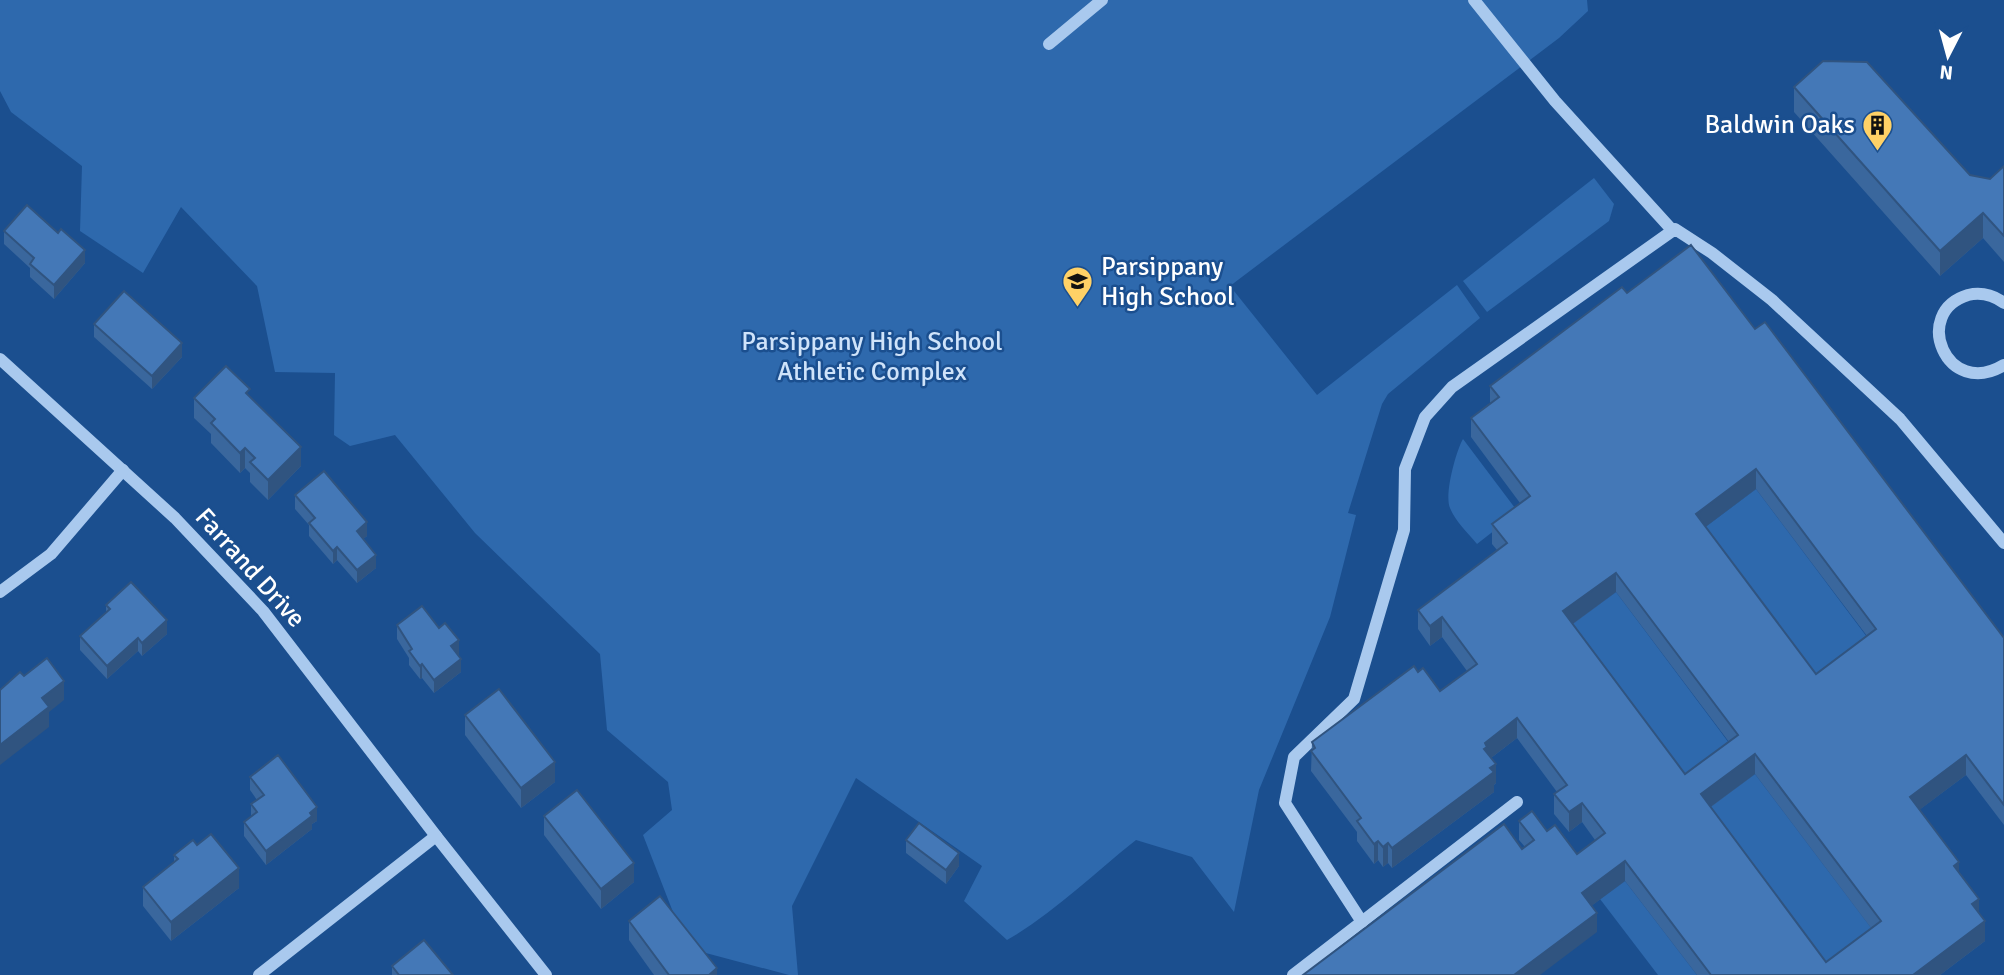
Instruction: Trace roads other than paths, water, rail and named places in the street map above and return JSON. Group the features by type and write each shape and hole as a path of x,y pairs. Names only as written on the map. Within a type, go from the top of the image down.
{"street":[{"path":"1049,44 1102,0"},
{"path":"1474,0 1555,101 1673,231 1712,253 1772,300 1900,419 2004,543"},
{"path":"1362,922 1285,803 1294,757 1354,699 1404,530 1405,469 1425,417 1452,387 1673,231"},
{"path":"2004,303 1986,294 1960,298 1942,316 1939,328 1944,354 1965,372 1992,372 2004,365"},
{"name":"Farrand Drive","path":"0,359 175,518 263,611 546,975"},
{"path":"0,592 51,554 123,470"},
{"path":"1293,975 1517,802"},
{"path":"259,975 436,836"}],"place":[{"name":"Baldwin Oaks","path":"1878,152"},
{"name":"Parsippany High School","path":"1078,309"}],"park label":[{"name":"Parsippany High School Athletic Complex","path":"872,357"}]}
